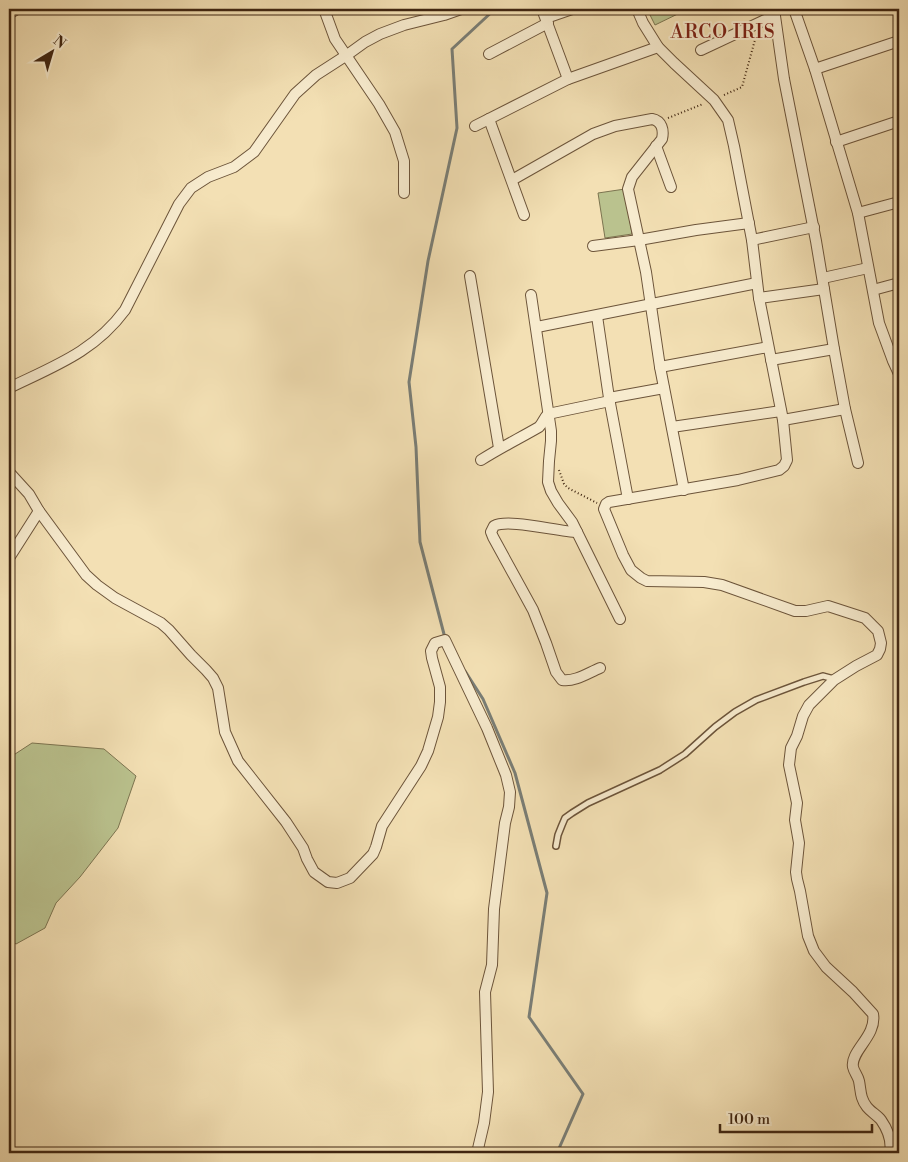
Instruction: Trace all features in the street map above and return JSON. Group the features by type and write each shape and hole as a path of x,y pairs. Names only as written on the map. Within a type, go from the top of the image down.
{"street":[{"path":"9,14 17,9"},
{"path":"324,9 335,39 379,104 395,132 404,161 404,193"},
{"path":"9,388 71,358 96,341 114,324 125,310 179,204 191,188 208,177 234,167 254,152 295,94 316,75 380,34 404,25 461,9"},
{"path":"489,54 545,17 572,9"},
{"path":"637,9 643,23 658,47 714,100 728,120 752,240 759,298 782,415 787,460 779,470 684,490 609,502 604,507 605,512 631,570 647,581 704,582 722,585 795,611 806,611 828,606 865,618 876,628 880,635 880,649 874,657 834,680 808,705 790,753 789,765 797,809 796,820 799,850 796,872 808,936 814,951 826,967 873,1014 873,1025 853,1059 853,1068 859,1080 860,1094 867,1107 881,1120 891,1140 890,1153"},
{"path":"794,9 815,69 858,213 879,323 899,374"},
{"path":"701,50 771,15 778,35 784,78 814,227 845,410 858,463"},
{"path":"545,17 568,79"},
{"path":"815,69 899,41"},
{"path":"476,126 568,79 658,47"},
{"path":"489,119 524,215"},
{"path":"512,180 593,134 615,126 652,119 662,125 662,140 632,177 628,189 646,272 660,367 684,490"},
{"path":"836,142 899,121"},
{"path":"656,146 671,187"},
{"path":"858,213 899,202"},
{"path":"593,246 749,223"},
{"path":"752,240 814,227"},
{"path":"823,278 868,268"},
{"path":"470,276 499,448"},
{"path":"873,290 899,283"},
{"path":"537,327 757,284"},
{"path":"759,298 824,289"},
{"path":"532,295 551,441 548,482 558,503 572,522 620,619"},
{"path":"597,316 628,499"},
{"path":"660,367 768,347"},
{"path":"771,360 834,349"},
{"path":"482,460 499,448 539,427 548,414 664,388"},
{"path":"672,428 782,415 845,410"},
{"path":"9,472 29,494 38,511 86,575 115,598 161,623 213,678 218,688 225,732 238,761 286,822 314,872 328,882 337,883 350,878 373,854 382,826 421,766 428,751 438,717 440,702 440,687 431,651 434,643 445,640 487,728 506,775 510,792 494,909 492,966 484,992 488,1092 484,1123 477,1153"},
{"path":"9,558 38,511"},
{"path":"577,532 531,525 500,524 494,526 491,532 533,610 556,672 562,680 575,679 600,668"}],"lane":[{"path":"556,846 562,825 572,813 588,803 660,770 685,754 735,712 756,700 804,682 823,676 834,680"}],"path":[{"path":"659,122 742,87 757,32 771,15"},
{"path":"558,466 564,484 568,488 604,507"}],"green space":[{"path":"647,9 688,9 655,25"},
{"path":"625,189 632,234 605,238 598,193"},
{"path":"32,743 104,749 136,776 118,828 80,877 56,903 45,928 16,944 9,940 9,758"}],"waterway":[{"path":"445,638 420,542 416,447 409,382 428,261 457,128 452,49 495,9"},
{"path":"465,671 483,699 515,773 547,893 529,1017 583,1094 557,1153"}],"district":[{"name":"ARCO IRIS","path":"723,31"}]}
